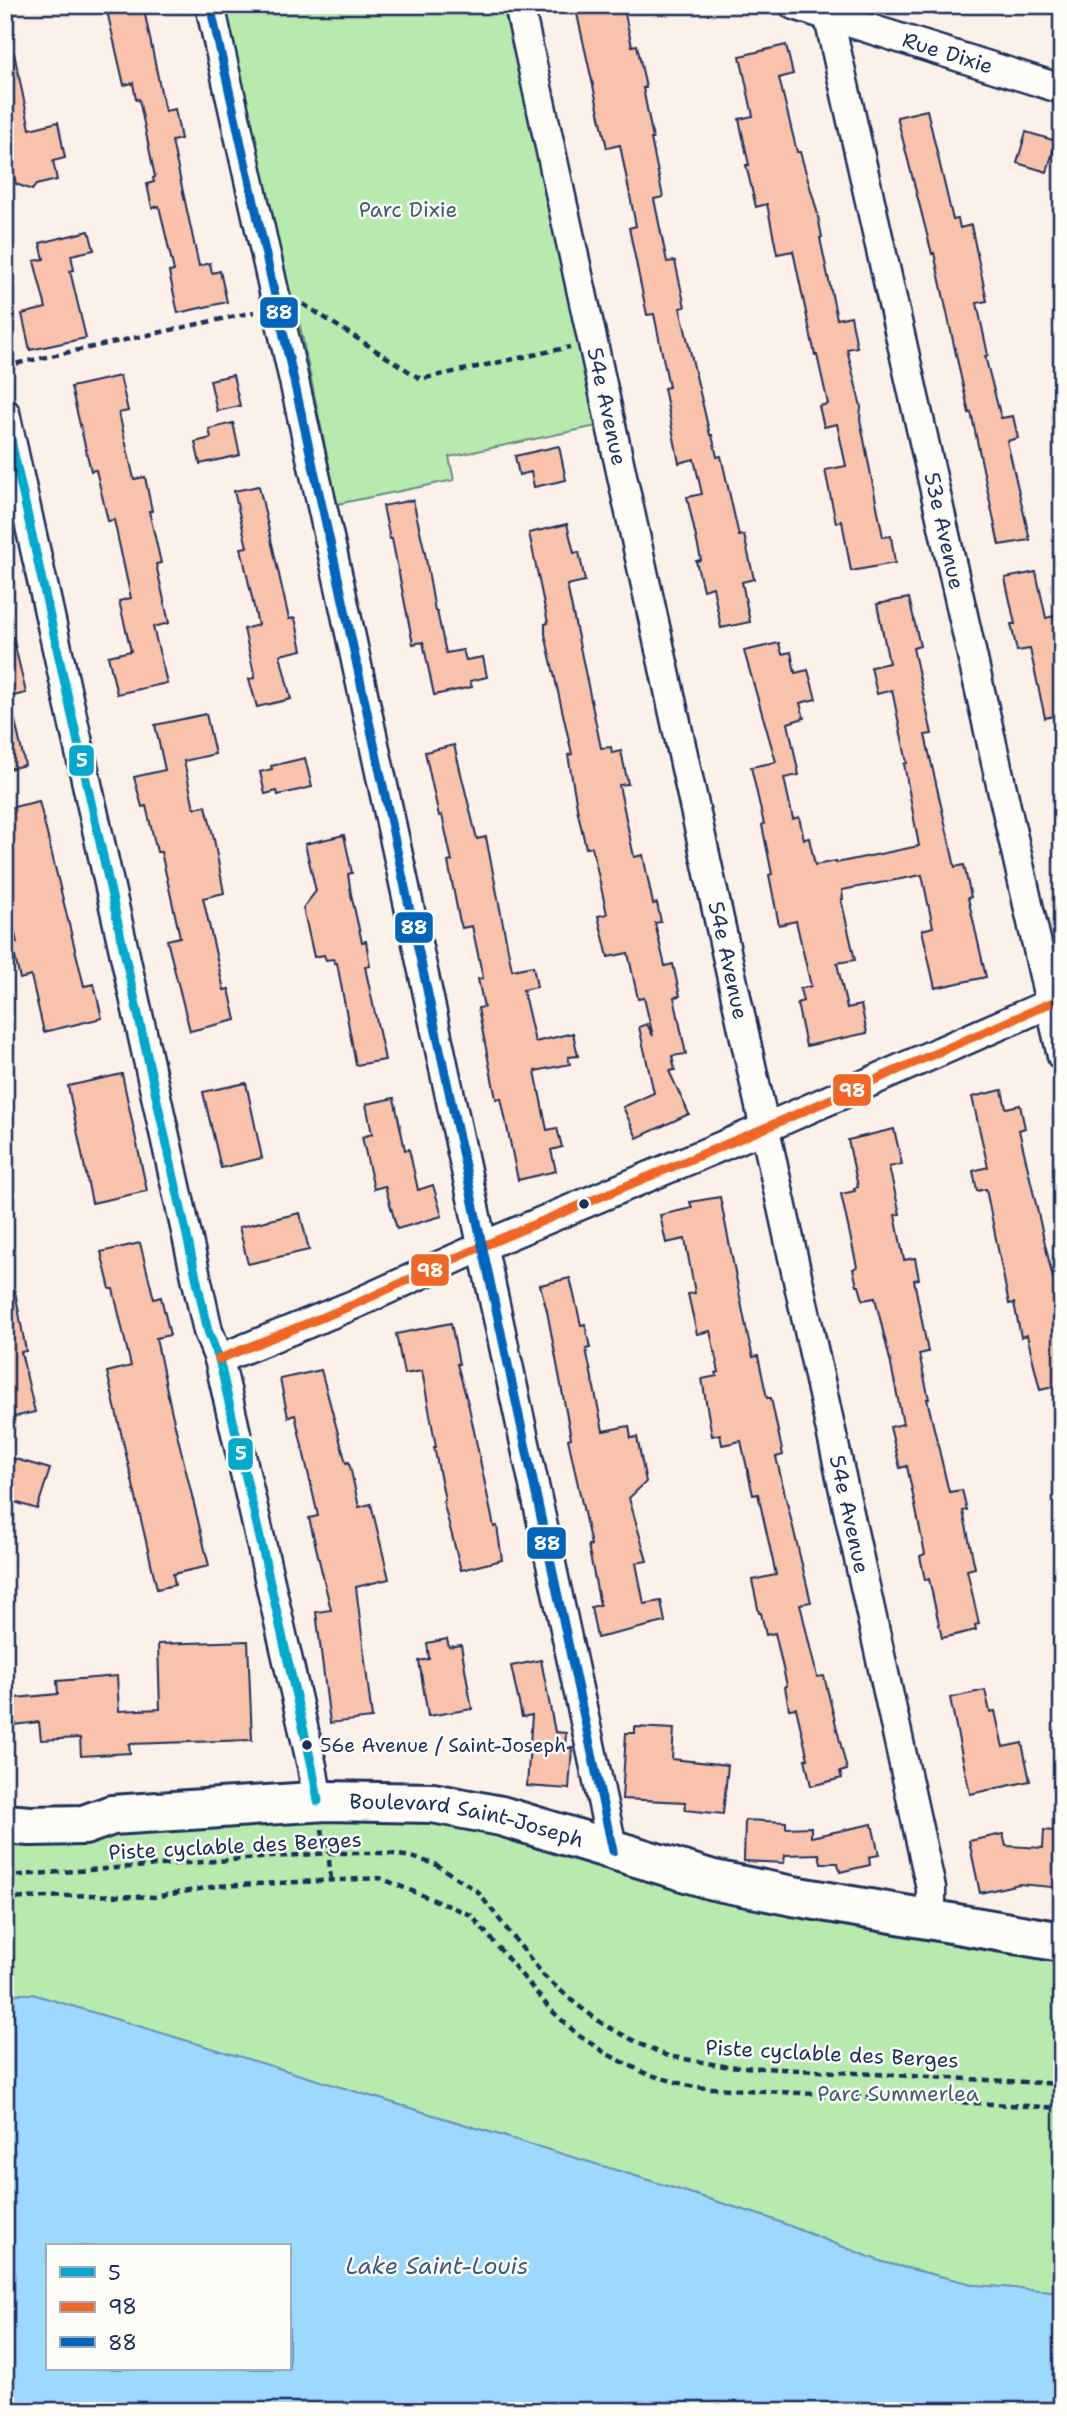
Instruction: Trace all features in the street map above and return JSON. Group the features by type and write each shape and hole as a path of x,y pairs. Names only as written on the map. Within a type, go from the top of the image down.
{"street":[{"path":"210,5 340,582 612,1851"},
{"name":"54e Avenue","path":"519,5 931,1888 930,1918"},
{"name":"Rue Dixie","path":"794,5 827,11 1062,89"},
{"name":"53e Avenue","path":"827,11 1056,1000 1062,1056"},
{"path":"5,413 205,1317 219,1359 318,1801"},
{"path":"219,1359 353,1305 483,1246 765,1128 1056,1000"},
{"name":"Boulevard Saint-Joseph","path":"5,1798 83,1808 112,1815"},
{"name":"Boulevard Saint-Joseph","path":"5,1824 84,1825 112,1815 318,1801 396,1801 468,1808 713,1880 1062,1941"}],"path":[{"path":"328,1846 329,1853"},
{"name":"Piste cyclable des Berges","path":"5,1876 329,1853 387,1853 411,1857 435,1864 477,1891 544,1976 576,2004 603,2024 667,2056 724,2066 1062,2084"},
{"path":"330,1860 331,1880"},
{"path":"5,1899 87,1895 154,1897 217,1886 380,1878 471,1914 551,2010 578,2035 637,2069 671,2082 694,2087 1062,2108"}],"green space":[{"name":"Parc Dixie","path":"223,5 504,5 597,426 449,457 454,480 337,504 296,307 288,308"},
{"name":"Parc Summerlea","path":"365,1815 440,1818 1062,1959 1062,2292 976,2285 882,2262 769,2218 632,2175 32,1994 5,1994 5,1833"}],"water":[{"name":"Lake Saint-Louis","path":"5,1994 32,1994 632,2175 769,2218 882,2262 976,2285 1062,2292 1062,2411 5,2411"}],"building":[{"path":"143,5 165,111 175,109 181,139 172,141 199,266 210,263 212,273 220,271 227,302 178,313 169,272 174,271 159,206 152,208 147,184 154,182 155,177 139,99 136,100 133,83 124,85 107,11"},
{"path":"575,5 623,5 632,46 637,45 663,197 654,199 667,262 675,261 685,307 680,308 710,435 717,457 721,456 739,536 744,535 754,579 742,582 750,622 721,628 713,587 703,590 696,561 701,560 687,497 702,494 694,459 679,463 664,388 669,387 654,314 647,315 629,228 636,226 620,145 607,148"},
{"path":"786,45 793,74 779,78 797,152 800,152 817,211 837,319 851,316 857,347 847,349 861,407 860,419 883,537 891,536 895,563 851,571 842,521 836,523 825,470 846,466 837,424 824,427 819,406 828,404 793,251 777,254 767,204 756,207 739,119 753,116 740,56"},
{"path":"5,53 14,53 30,129 58,122 65,158 53,161 57,180 36,185 32,190 16,184 5,131"},
{"path":"927,110 953,220 958,219 960,228 971,225 987,301 977,303 988,355 985,356 1001,418 1013,416 1018,438 1007,441 1030,540 999,545 934,253 932,254 897,117"},
{"path":"1026,132 1056,141 1047,172 1017,163"},
{"path":"89,231 94,250 71,255 74,270 70,271 86,338 30,350 22,314 46,308 34,261 44,259 40,243"},
{"path":"233,375 240,406 217,411 210,380"},
{"path":"120,376 128,411 119,413 134,479 145,477 152,511 149,511 161,563 156,564 169,623 153,627 167,683 117,694 108,656 131,651 119,601 131,598 114,520 108,521 96,470 91,471 71,387"},
{"path":"233,423 240,455 200,464 195,442 211,438 209,429"},
{"path":"559,446 566,480 534,487 531,472 519,475 515,456"},
{"path":"259,486 289,619 295,618 302,650 280,655 291,699 257,707 249,679 255,678 244,629 258,625 241,548 247,547 234,491"},
{"path":"413,500 446,653 463,650 466,660 483,657 487,677 470,681 472,687 434,695 423,642 413,644 383,506"},
{"path":"567,524 574,553 579,552 585,581 567,585 601,748 611,747 612,753 621,751 628,784 619,785 634,857 643,855 653,904 657,903 661,922 655,923 665,966 673,964 680,996 674,997 686,1054 672,1056 675,1070 669,1071 689,1114 637,1138 623,1107 654,1093 639,1027 647,1024 653,1036 644,998 638,999 628,953 608,957 598,916 607,914 592,847 586,848 578,813 568,755 572,754 545,634 545,624 548,623 529,533"},
{"path":"1036,572 1046,618 1054,616 1062,655 1062,714 1045,718 1030,649 1017,651 1011,624 1015,624 1005,578"},
{"path":"909,598 920,646 913,648 932,734 925,735 955,867 964,865 971,897 968,898 986,977 935,988 922,930 933,927 922,875 842,890 841,899 855,960 837,963 847,1008 861,1005 867,1033 806,1046 797,1003 803,1001 800,989 811,986 796,921 779,925 769,875 772,874 762,825 764,824 751,767 776,762 744,651 779,643 782,654 791,652 795,673 808,670 816,699 800,703 804,718 788,723 799,775 784,778 793,819 799,817 804,839 809,838 815,865 919,846 904,764 907,763 892,690 877,694 871,667 889,663 877,604"},
{"path":"13,637 26,693 5,698 5,638"},
{"path":"5,712 13,712 25,765 5,770"},
{"path":"206,714 215,754 184,761 194,808 206,806 214,839 224,893 203,898 224,990 229,989 236,1020 190,1031 167,940 180,937 161,852 157,852 146,806 142,807 134,777 165,770 155,725"},
{"path":"454,745 477,839 486,837 512,970 533,966 537,987 523,990 535,1042 573,1033 578,1056 568,1057 570,1064 535,1071 547,1130 557,1128 562,1147 551,1150 556,1171 518,1180 501,1098 496,1099 478,1008 484,1007 478,979 483,978 472,926 462,928 459,918 448,862 452,861 425,752"},
{"path":"305,758 312,787 278,795 277,791 265,794 260,772 272,769 271,766"},
{"path":"39,801 84,986 94,984 102,1018 44,1032 31,976 20,979 12,944 17,943 5,888 5,809"},
{"path":"344,835 352,873 348,874 351,894 362,942 366,941 370,966 365,967 385,1060 356,1065 337,963 333,959 326,960 324,955 314,957 303,908 316,891 305,844"},
{"path":"122,1074 147,1191 92,1203 68,1086"},
{"path":"246,1083 262,1158 221,1168 203,1092"},
{"path":"1002,1090 1006,1108 1020,1105 1025,1128 1019,1130 1062,1318 1062,1385 1040,1390 1027,1335 1021,1337 1014,1303 1009,1304 986,1189 977,1191 973,1171 988,1167 972,1097"},
{"path":"394,1098 405,1150 409,1149 418,1190 433,1185 442,1216 397,1229 385,1186 374,1189 362,1137 372,1134 366,1104"},
{"path":"894,1129 902,1164 889,1167 900,1214 895,1215 904,1260 915,1258 919,1279 914,1280 928,1352 919,1354 927,1399 949,1492 962,1490 967,1510 963,1511 975,1568 967,1570 979,1624 975,1625 976,1630 942,1638 929,1579 925,1580 920,1556 925,1554 907,1466 900,1468 890,1427 903,1424 890,1360 875,1298 863,1300 857,1286 853,1269 857,1267 841,1194 855,1191 854,1188 858,1187 848,1140"},
{"path":"720,1197 748,1337 753,1357 758,1356 767,1398 771,1398 783,1455 776,1457 811,1602 800,1604 817,1677 824,1676 847,1770 840,1772 842,1778 811,1786 805,1759 808,1759 796,1708 789,1709 787,1686 775,1633 766,1635 752,1580 776,1575 758,1494 753,1495 741,1441 722,1445 720,1434 712,1436 702,1379 717,1376 716,1373 719,1372 710,1331 697,1334 688,1294 695,1293 685,1239 666,1243 660,1215 692,1208 690,1202"},
{"path":"300,1213 309,1250 248,1264 239,1227"},
{"path":"140,1243 154,1299 161,1297 170,1335 156,1338 209,1566 173,1574 175,1585 157,1589 107,1372 131,1366 113,1289 110,1289 101,1252"},
{"path":"570,1278 581,1325 585,1324 590,1348 586,1349 603,1431 629,1426 631,1438 637,1437 646,1482 629,1498 647,1561 636,1563 644,1604 661,1601 665,1622 597,1638 591,1607 600,1605 588,1545 591,1545 568,1439 571,1438 540,1285"},
{"path":"15,1291 26,1351 21,1352 35,1412 5,1419 5,1292"},
{"path":"451,1323 457,1364 469,1407 494,1527 497,1526 502,1560 461,1570 443,1501 445,1500 422,1371 404,1374 396,1334"},
{"path":"321,1370 346,1463 349,1462 359,1507 371,1504 389,1579 356,1587 372,1718 330,1723 316,1612 331,1610 309,1518 318,1516 295,1415 288,1417 280,1379"},
{"path":"5,1456 50,1469 37,1509 5,1499"},
{"path":"447,1639 449,1647 461,1645 472,1709 428,1716 419,1661 429,1659 427,1643"},
{"path":"248,1641 252,1740 129,1744 130,1753 81,1756 80,1738 41,1740 39,1722 5,1726 5,1699 58,1694 57,1681 117,1676 119,1711 160,1709 158,1644"},
{"path":"541,1660 555,1732 566,1733 565,1748 572,1748 569,1789 527,1786 532,1715 522,1717 511,1666"},
{"path":"985,1690 990,1712 995,1711 1003,1747 1022,1743 1030,1781 970,1794 950,1698"},
{"path":"635,1727 674,1729 672,1759 728,1765 723,1814 685,1810 685,1802 622,1799 626,1733 635,1733"},
{"path":"745,1820 786,1822 786,1828 811,1827 811,1837 872,1824 879,1855 869,1857 870,1865 840,1872 838,1863 821,1863 819,1854 785,1855 784,1863 744,1861"},
{"path":"1044,1830 1062,1832 1062,1888 1019,1884 980,1893 969,1841 1003,1834 1006,1846 1043,1848"}],"transit line":[{"name":"88","path":"210,5 339,582 613,1851"},
{"name":"5","path":"5,413 208,1331 219,1359 318,1801"},
{"name":"98","path":"219,1359 353,1305 483,1246 765,1128 1062,998"}],"place":[{"name":"56e Avenue / Saint-Joseph","path":"307,1745"}]}
